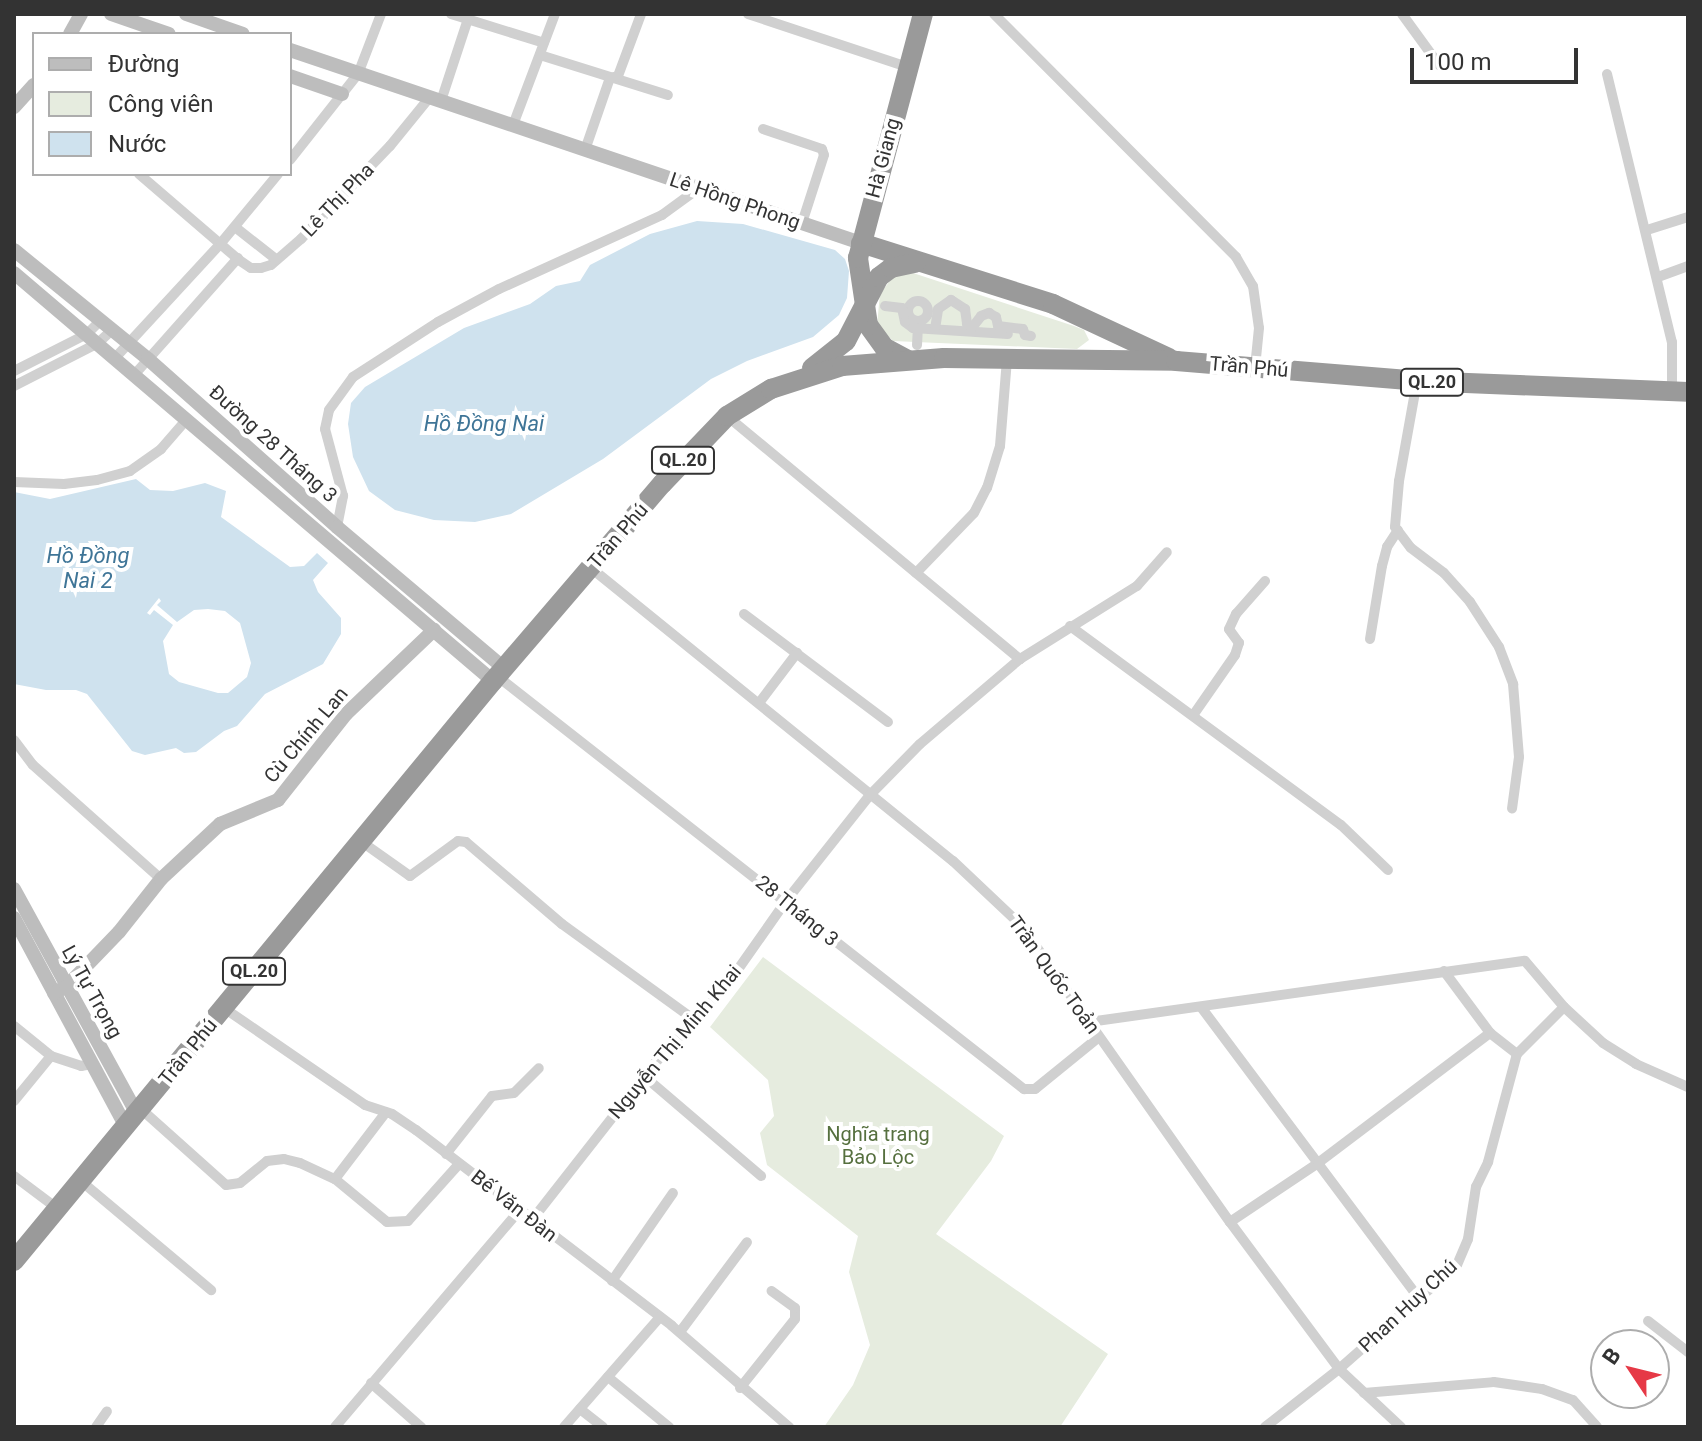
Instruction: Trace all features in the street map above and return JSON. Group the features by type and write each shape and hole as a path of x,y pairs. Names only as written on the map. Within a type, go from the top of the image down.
{"highway":[{"name":"Hà Giang","path":"913,352 884,347 874,337 863,304 858,258 923,14"},
{"name":"Lê Hồng Phong","path":"861,243 1053,304 1176,361"},
{"name":"QL.20","path":"797,378 827,359 846,341 879,277 891,268 919,263"},
{"path":"1080,360 1094,347 1097,339 1091,322"},
{"name":"Trần Phú","path":"14,1261 498,675 698,442 727,416 771,389 797,378 842,366 913,352 1007,359 1176,361 1417,381 1682,390"}],"street":[{"path":"71,32 81,14"},
{"path":"111,14 163,32"},
{"path":"186,14 237,32"},
{"path":"292,157 358,74 381,14"},
{"path":"451,14 469,17 544,43"},
{"path":"513,125 555,14"},
{"path":"610,78 618,76 641,14"},
{"path":"748,14 771,18 907,67"},
{"path":"994,14 1236,257 1253,286 1259,328 1255,368"},
{"path":"1402,14 1439,65"},
{"path":"435,99 469,17"},
{"name":"Lê Hồng Phong","path":"292,51 861,243"},
{"path":"540,55 668,95"},
{"path":"1607,74 1647,230 1682,390"},
{"path":"292,77 342,94"},
{"path":"585,150 610,78"},
{"path":"14,107 32,88"},
{"name":"Lê Thị Pha","path":"277,260 435,99"},
{"path":"763,129 822,149 824,155 802,223"},
{"path":"141,176 251,268 271,265 277,260 235,227"},
{"path":"115,358 221,243 276,176"},
{"path":"337,527 343,496 325,429 329,410 353,377 438,322 499,289 662,215 699,188"},
{"path":"1647,230 1688,217"},
{"name":"Đường 28 Tháng 3","path":"14,250 148,359 498,675"},
{"path":"135,374 238,258"},
{"path":"1658,277 1688,266"},
{"name":"Đường 28 Tháng 3","path":"14,273 434,630 498,675"},
{"path":"935,329 932,312 942,304 956,301 965,309 971,329 981,316 989,313 996,317 998,326 1023,329 1025,335 1031,336"},
{"path":"885,306 902,308 905,322 918,328 1009,334 1015,328"},
{"path":"14,386 92,339 106,326"},
{"path":"913,352 918,328"},
{"path":"14,371 92,339"},
{"path":"916,573 974,513 987,488 1000,446 1007,359"},
{"path":"1370,639 1382,566 1387,547 1398,530 1399,481 1417,381"},
{"path":"727,416 1020,659"},
{"path":"14,482 64,484 97,480 130,471 161,449 187,419"},
{"path":"230,457 241,443"},
{"path":"1398,530 1411,548 1444,573 1470,602 1499,647 1513,684 1515,699 1519,757 1512,809"},
{"name":"Nguyễn Thị Minh Khai","path":"532,1220 644,1076 727,985 786,901 870,795 920,744 1020,659 1137,586 1167,552"},
{"name":"Trần Quốc Toản","path":"591,568 953,861 1021,925 1230,1222 1339,1369 1401,1427"},
{"path":"1194,714 1235,655 1239,643 1229,629 1236,614 1265,581"},
{"path":"744,614 888,722"},
{"path":"1070,626 1194,714 1341,825 1388,870"},
{"name":"Cù Chính Lan","path":"60,990 119,932 161,879 220,824 278,800 346,714 434,630"},
{"path":"759,703 797,653"},
{"name":"28 Tháng 3","path":"498,675 1024,1089 1035,1089 1099,1037"},
{"path":"14,740 33,765 161,879"},
{"path":"362,842 410,876 458,841 466,842 562,924 693,1019"},
{"name":"Lý Tự Trọng","path":"14,889 92,1064 134,1117"},
{"name":"Lý Tự Trọng","path":"14,918 134,1117"},
{"path":"1089,1022 1525,961 1564,1007 1614,1050 1688,1087"},
{"path":"1444,971 1490,1033 1517,1054 1564,1007"},
{"path":"1201,1007 1419,1298"},
{"name":"Bế Văn Đàn","path":"224,1008 365,1105 386,1112 446,1154 680,1332 740,1388 789,1427"},
{"path":"14,1026 51,1056 81,1066 92,1064"},
{"path":"1230,1222 1318,1163 1490,1033"},
{"name":"Phan Huy Chú","path":"1265,1427 1339,1369 1457,1265 1468,1239 1476,1187 1496,1137 1517,1054"},
{"path":"14,1101 51,1056"},
{"path":"446,1154 492,1096 514,1093 539,1068"},
{"path":"644,1076 761,1176"},
{"path":"335,1179 386,1112"},
{"path":"134,1117 226,1185 240,1183 267,1161 284,1159 335,1179 381,1219 404,1223 459,1164"},
{"path":"14,1176 58,1209"},
{"path":"81,1181 211,1290"},
{"path":"612,1281 673,1193"},
{"path":"335,1427 519,1211"},
{"path":"680,1332 747,1242"},
{"path":"740,1388 795,1319 795,1308 772,1291"},
{"path":"564,1427 660,1317"},
{"path":"1648,1321 1688,1352"},
{"path":"608,1377 669,1427"},
{"path":"371,1383 421,1427"},
{"path":"1364,1393 1506,1384 1542,1389 1573,1400 1597,1427"},
{"path":"580,1409 603,1427"},
{"path":"96,1427 107,1411"}],"green space":[{"path":"910,272 1074,326 1084,330 1089,340 1077,349 893,341 877,325 880,294 892,278"},
{"name":"Nghĩa trang Bảo Lộc","path":"763,957 1004,1136 991,1161 936,1234 1108,1354 1060,1427 824,1427 853,1385 870,1345 849,1272 858,1236 767,1165 760,1133 774,1116 768,1080 710,1027"}],"water":[{"name":"Hồ Đồng Nai","path":"697,221 743,224 835,250 845,259 849,271 847,298 839,315 813,337 747,361 711,379 603,459 511,514 475,522 434,520 395,510 369,491 353,457 348,424 351,403 365,387 464,328 530,304 556,286 580,281 590,265 650,234"},
{"name":"Hồ Đồng Nai 2","path":"136,479 150,490 173,491 205,483 226,491 221,517 290,567 304,566 317,553 328,563 313,580 318,592 341,618 341,634 323,664 265,694 237,726 224,731 196,752 184,753 176,748 145,755 132,751 87,694 76,690 46,690 14,684 14,492 50,499","holes":["159,598 161,601 157,605 177,622 194,610 208,609 225,611 240,623 251,663 247,677 228,693 218,693 179,682 169,674 163,641 173,625 154,610 150,615 147,613"]}]}
